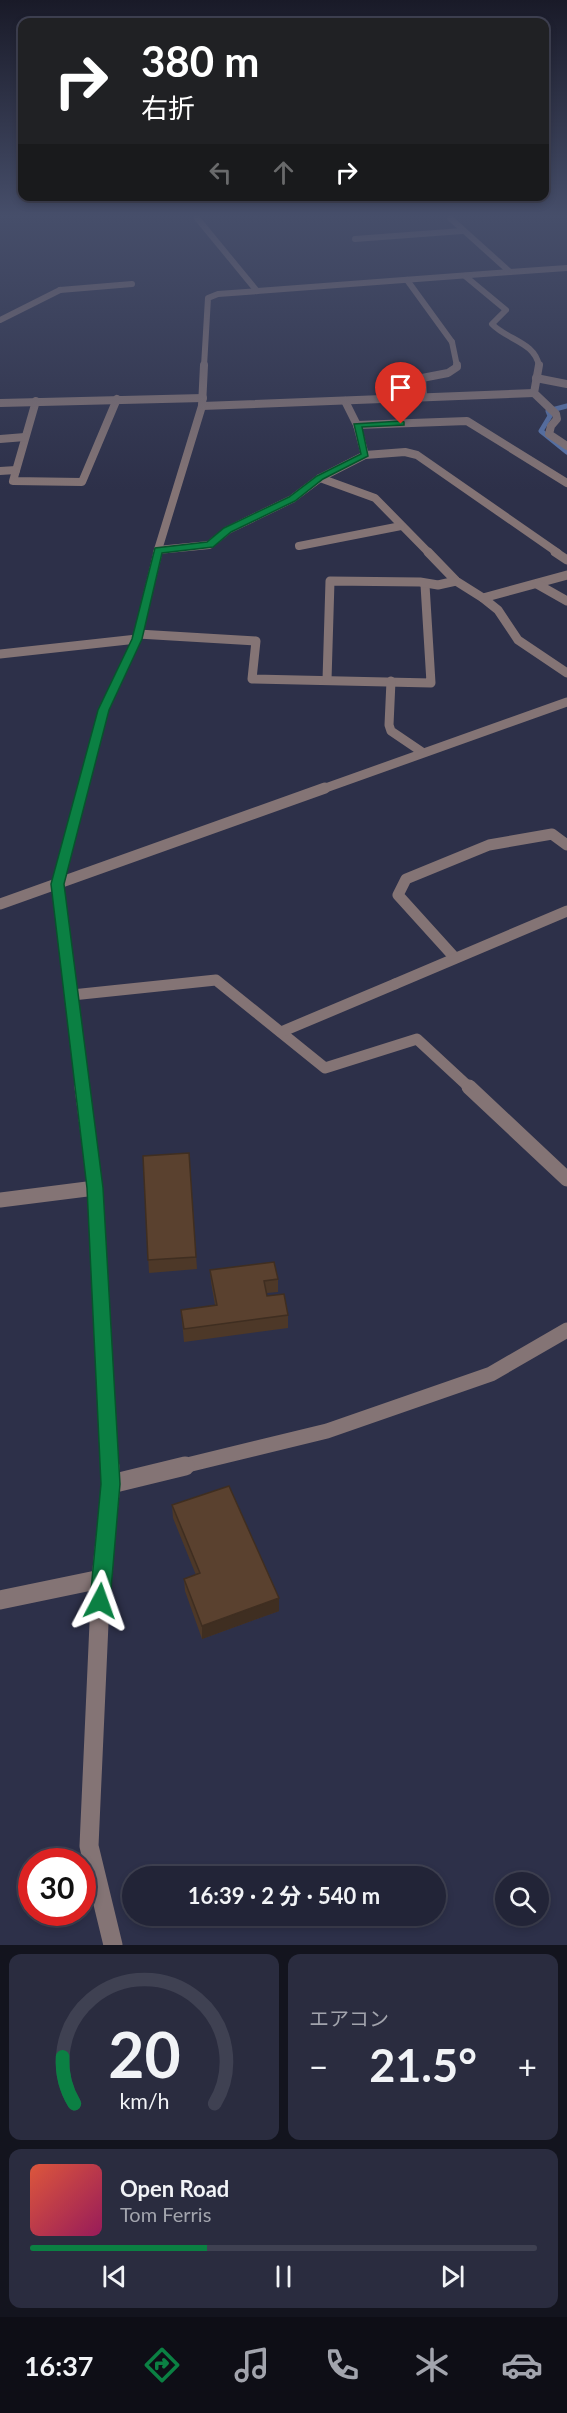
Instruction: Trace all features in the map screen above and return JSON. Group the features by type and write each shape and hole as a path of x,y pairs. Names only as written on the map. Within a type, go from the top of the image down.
{"street":[{"path":"0,320 22,309"},
{"path":"113,1945 89,1846 101,1579 111,1484 95,1188 57,884 104,710 137,637 158,550 202,402 207,309"},
{"path":"423,395 420,381 422,378 448,373 457,367 452,342 428,309"},
{"path":"505,309 506,310 492,324 499,333 523,343 536,356 539,363 534,393"},
{"path":"536,378 567,384"},
{"path":"0,403 117,399 202,402 345,401 423,395 534,393 556,414 557,419 551,426 549,434 567,446"},
{"path":"36,401 13,481 82,482 117,399"},
{"path":"345,401 357,425 365,455"},
{"path":"357,425 467,421 567,483"},
{"path":"0,439 25,437"},
{"path":"158,550 209,545 228,530 292,499 320,478 365,455 396,452 417,454 567,560"},
{"path":"0,471 16,470"},
{"path":"320,478 372,495 456,580 498,610 518,640 567,673"},
{"path":"299,546 401,526"},
{"path":"483,598 567,575"},
{"path":"327,680 330,581 420,582 425,585 452,584 456,580"},
{"path":"537,584 567,601"},
{"path":"0,654 137,637 251,639 256,641 252,679 431,683 425,585"},
{"path":"391,681 389,725 391,731 423,752"},
{"path":"0,904 567,702"},
{"path":"455,958 398,895 406,879 489,845 552,834 567,845"},
{"path":"281,1032 567,911"},
{"path":"72,995 216,980 325,1068 417,1039 567,1179"},
{"path":"0,1200 95,1188"},
{"path":"111,1484 327,1431 491,1374 567,1330"},
{"path":"0,1600 101,1579"}],"building":[{"path":"189,1153 196,1257 148,1260 143,1156"},
{"path":"274,1262 278,1279 264,1281 267,1296 284,1294 288,1315 184,1329 181,1310 217,1305 210,1270"},
{"path":"229,1486 279,1598 202,1626 184,1579 200,1573 172,1505"}],"waterway":[{"path":"567,406 548,411 550,416 541,431 567,452"}],"route":[{"path":"100,1601 111,1484 95,1188 57,884 104,710 137,639 158,550 198,548 209,545 228,530 292,499 320,478 361,458 366,452 357,425 401,424"}]}
